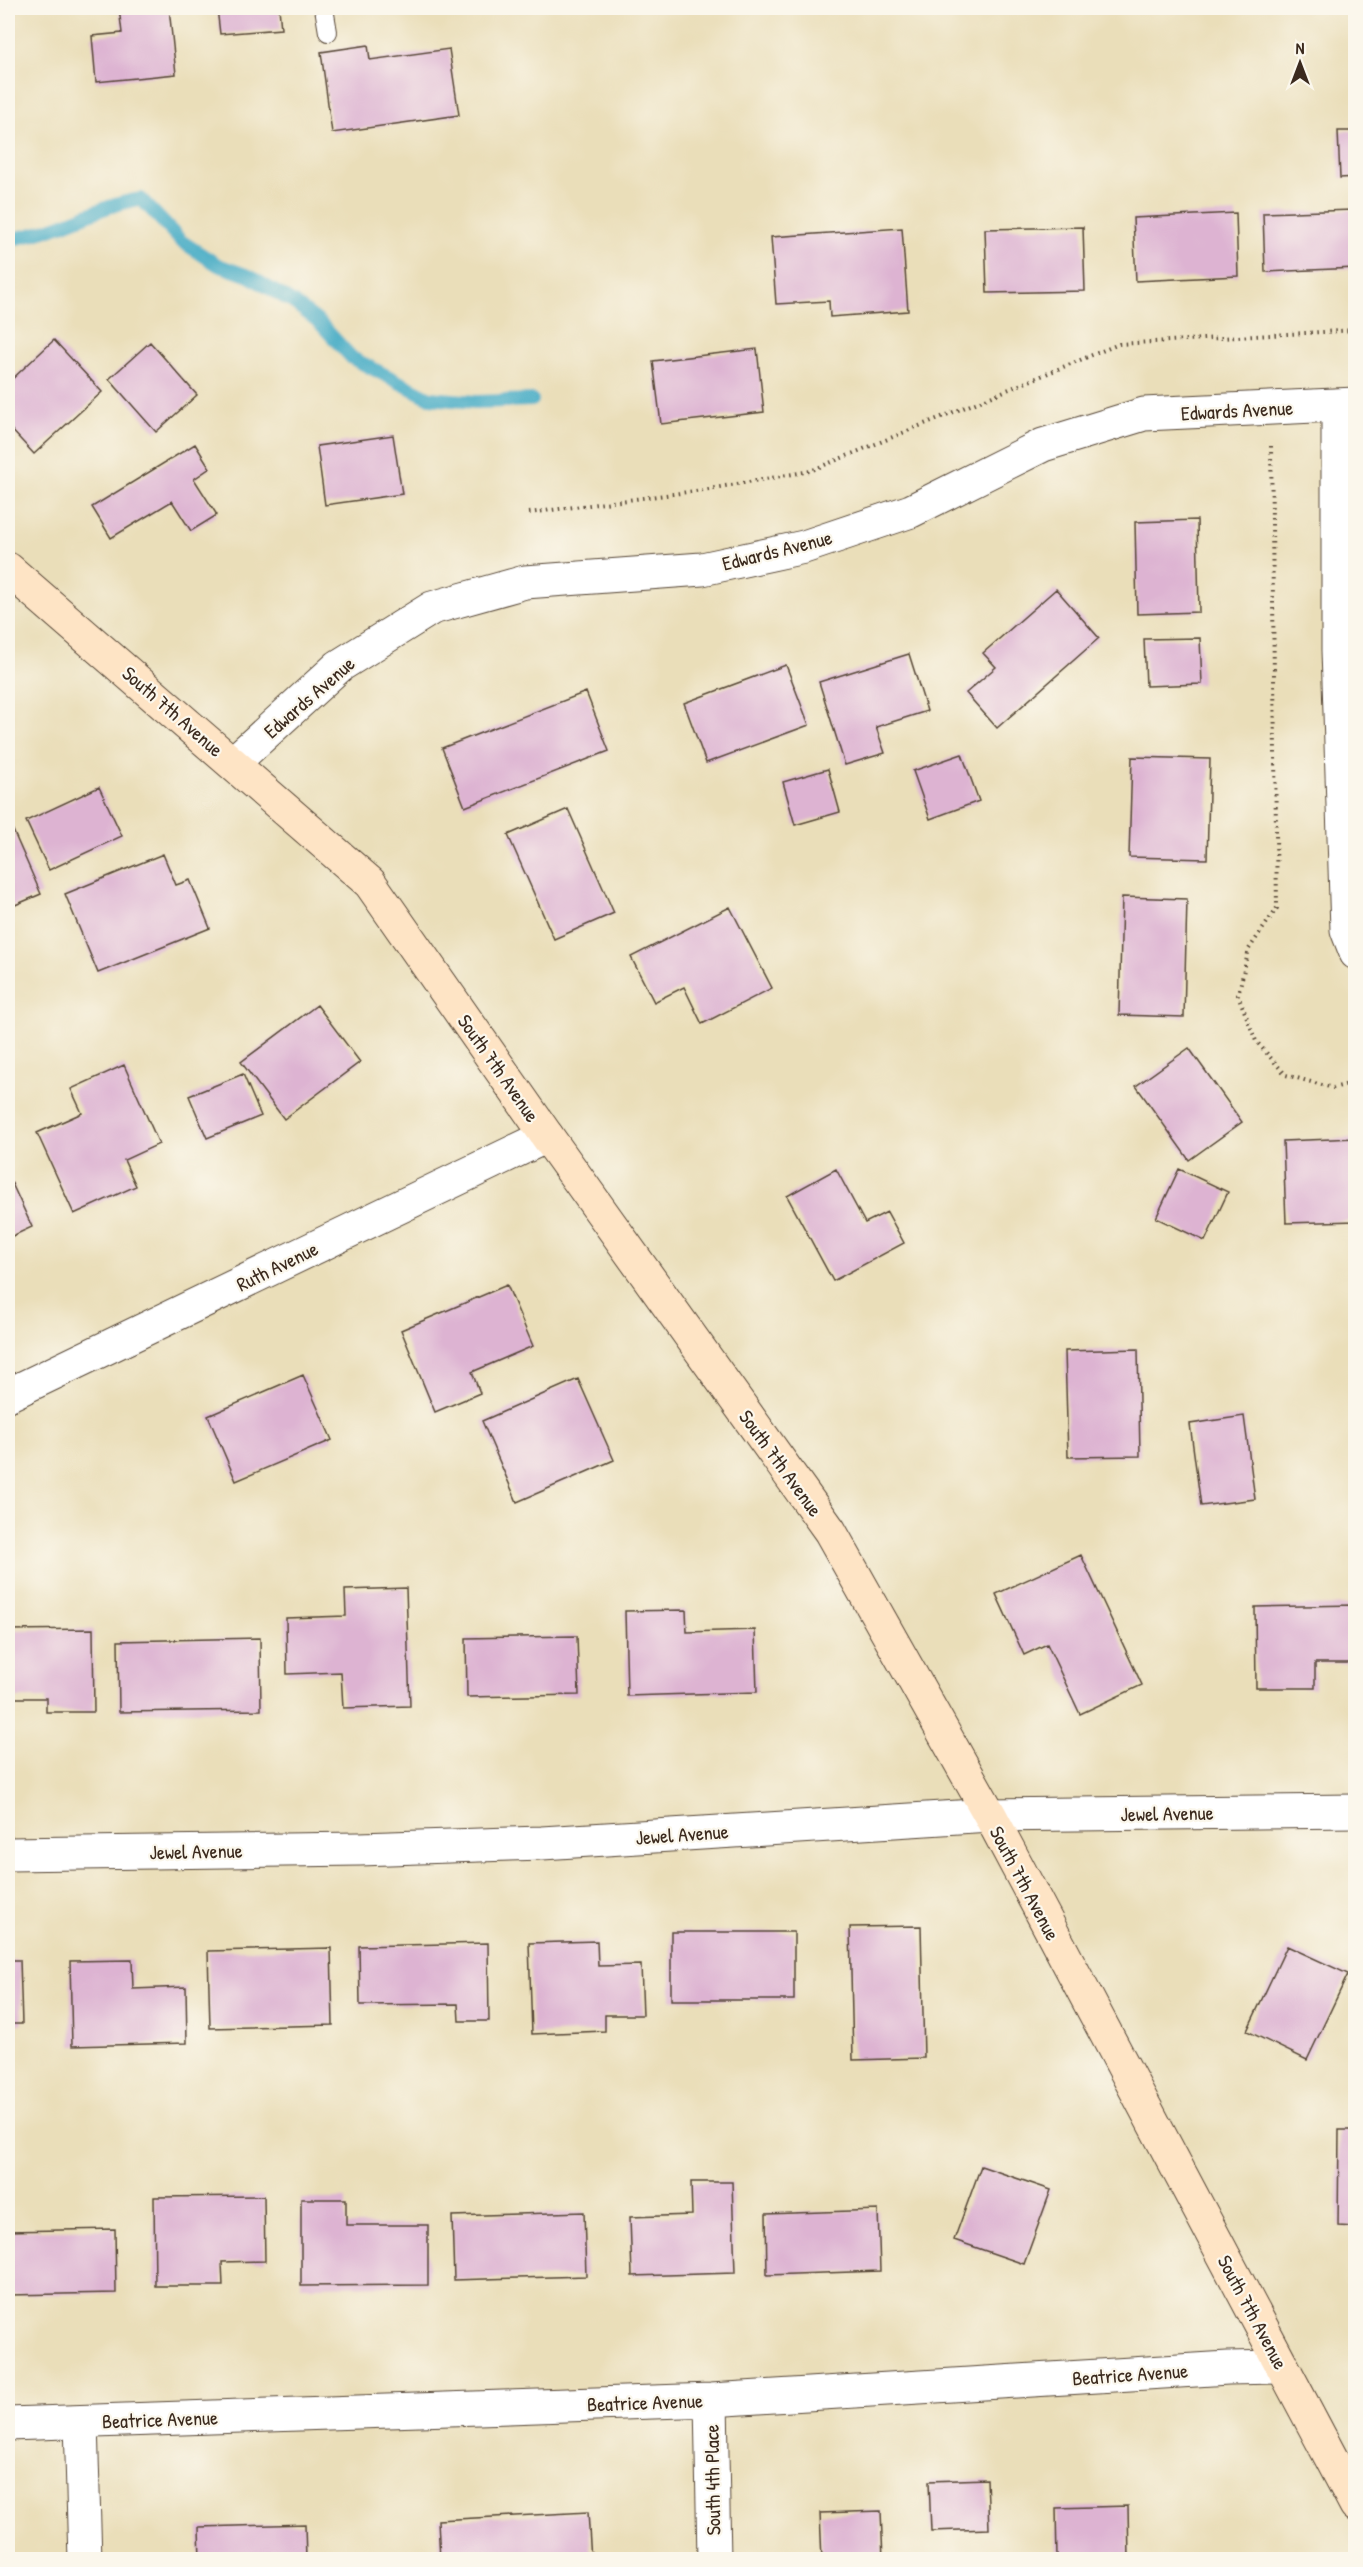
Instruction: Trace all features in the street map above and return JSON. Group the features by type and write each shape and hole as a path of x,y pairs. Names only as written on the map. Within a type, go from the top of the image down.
{"street":[{"name":"Edwards Avenue","path":"234,763 339,666 432,608 525,582 702,569 804,547 911,511 1044,445 1144,414 1347,405"},
{"path":"1347,405 1338,662 1347,930 1356,952"},
{"name":"South 7th Avenue","path":"8,569 370,883 547,1136 830,1531 990,1815 1356,2505"},
{"name":"Ruth Avenue","path":"8,1395 547,1136"},
{"name":"Jewel Avenue","path":"8,1854 530,1843 990,1815 1356,1811"},
{"name":"Beatrice Avenue","path":"8,2424 711,2400 1228,2368 1282,2367"},
{"name":"South 4th Place","path":"711,2400 714,2559"},
{"path":"81,2422 85,2559"}],"lane":[{"path":"324,8 328,32"}],"path":[{"path":"529,513 703,490 810,471 1119,344 1356,330"},
{"path":"1271,408 1277,908 1249,949 1238,996 1256,1041 1286,1075 1333,1088 1356,1082"}],"building":[{"path":"119,8 169,8 176,74 96,82 92,36 122,33"},
{"path":"217,8 279,8 281,29 220,34"},
{"path":"368,45 370,60 449,49 459,115 332,133 321,52"},
{"path":"1338,131 1356,131 1356,177 1340,178"},
{"path":"1353,210 1356,268 1265,272 1263,213"},
{"path":"1236,213 1238,276 1136,281 1133,218"},
{"path":"1083,227 1085,291 987,293 985,229"},
{"path":"902,228 908,311 830,317 829,301 776,304 771,237"},
{"path":"54,340 102,392 34,454 8,426 8,383"},
{"path":"150,342 197,395 156,432 109,379"},
{"path":"757,349 764,412 661,424 653,361"},
{"path":"393,435 402,494 325,505 317,446"},
{"path":"195,444 210,468 194,479 217,515 191,531 172,501 111,538 92,507"},
{"path":"1197,520 1199,612 1137,614 1135,522"},
{"path":"1056,589 1099,638 997,728 966,693 996,667 983,653"},
{"path":"1200,638 1202,684 1146,686 1144,639"},
{"path":"909,654 927,711 876,727 885,753 845,765 819,682"},
{"path":"786,665 809,725 706,763 684,703"},
{"path":"586,692 609,751 465,807 442,748"},
{"path":"962,754 979,801 930,819 913,771"},
{"path":"1132,757 1210,759 1207,859 1129,857"},
{"path":"828,769 840,812 795,825 783,782"},
{"path":"99,787 122,836 49,870 26,821"},
{"path":"568,809 614,913 554,939 508,835"},
{"path":"8,819 41,894 8,908"},
{"path":"163,854 176,885 190,880 210,928 98,973 65,894"},
{"path":"1122,897 1187,899 1184,1017 1119,1015"},
{"path":"730,907 772,988 702,1024 684,987 654,1002 631,957"},
{"path":"317,1005 360,1062 284,1119 241,1062"},
{"path":"1189,1048 1242,1122 1189,1160 1136,1086"},
{"path":"124,1065 159,1144 124,1160 136,1186 74,1214 37,1133 82,1113 71,1089"},
{"path":"243,1074 261,1116 207,1138 189,1096"},
{"path":"1356,1138 1356,1221 1286,1223 1283,1141"},
{"path":"836,1169 865,1223 887,1212 904,1243 833,1281 787,1196"},
{"path":"1179,1169 1228,1192 1205,1241 1156,1218"},
{"path":"8,1175 32,1227 8,1238"},
{"path":"507,1285 533,1346 472,1372 480,1393 435,1412 401,1330"},
{"path":"1138,1349 1140,1456 1068,1457 1065,1351"},
{"path":"303,1375 332,1440 236,1481 208,1416"},
{"path":"578,1379 614,1460 517,1502 482,1421"},
{"path":"1244,1416 1255,1499 1201,1506 1190,1424"},
{"path":"1081,1555 1142,1685 1080,1714 1047,1644 1024,1655 996,1594"},
{"path":"406,1588 410,1706 343,1708 341,1672 287,1674 286,1618 346,1616 345,1590"},
{"path":"1355,1605 1356,1663 1315,1663 1315,1688 1256,1688 1255,1607"},
{"path":"686,1610 687,1632 755,1630 757,1692 627,1696 625,1611"},
{"path":"93,1629 94,1712 46,1712 46,1698 8,1698 8,1630"},
{"path":"577,1636 579,1695 467,1697 466,1638"},
{"path":"260,1638 261,1710 119,1712 118,1641"},
{"path":"921,1926 924,2058 853,2060 850,1927"},
{"path":"671,1932 794,1932 794,2000 671,2000"},
{"path":"597,1941 598,1966 641,1965 643,2015 605,2015 605,2031 532,2034 529,1943"},
{"path":"488,1943 489,2021 459,2021 458,2004 360,2005 359,1946"},
{"path":"1287,1946 1348,1974 1307,2060 1247,2031"},
{"path":"331,1948 333,2025 210,2028 208,1951"},
{"path":"8,1960 20,1960 22,2024 8,2024"},
{"path":"132,1960 133,1989 186,1987 187,2043 72,2046 70,1961"},
{"path":"1339,2130 1356,2130 1356,2227 1338,2226"},
{"path":"981,2166 1051,2190 1024,2264 954,2240"},
{"path":"691,2182 732,2182 735,2273 632,2276 630,2217 692,2215"},
{"path":"264,2196 265,2261 222,2262 223,2286 155,2286 154,2197"},
{"path":"301,2199 346,2199 346,2225 428,2225 428,2285 301,2286"},
{"path":"878,2210 880,2271 767,2275 766,2214"},
{"path":"584,2212 586,2276 454,2280 452,2216"},
{"path":"115,2229 116,2293 8,2295 8,2231"},
{"path":"987,2479 989,2529 931,2531 929,2481"},
{"path":"1128,2506 1129,2560 1057,2560 1056,2508"},
{"path":"881,2511 883,2560 822,2560 820,2513"},
{"path":"588,2512 591,2560 440,2560 438,2520"},
{"path":"305,2524 306,2560 200,2560 199,2527"}],"waterway":[{"path":"8,239 42,232 107,208 141,199 181,241 218,265 249,276 294,303 319,322 352,358 430,398 476,402 532,400"}]}
